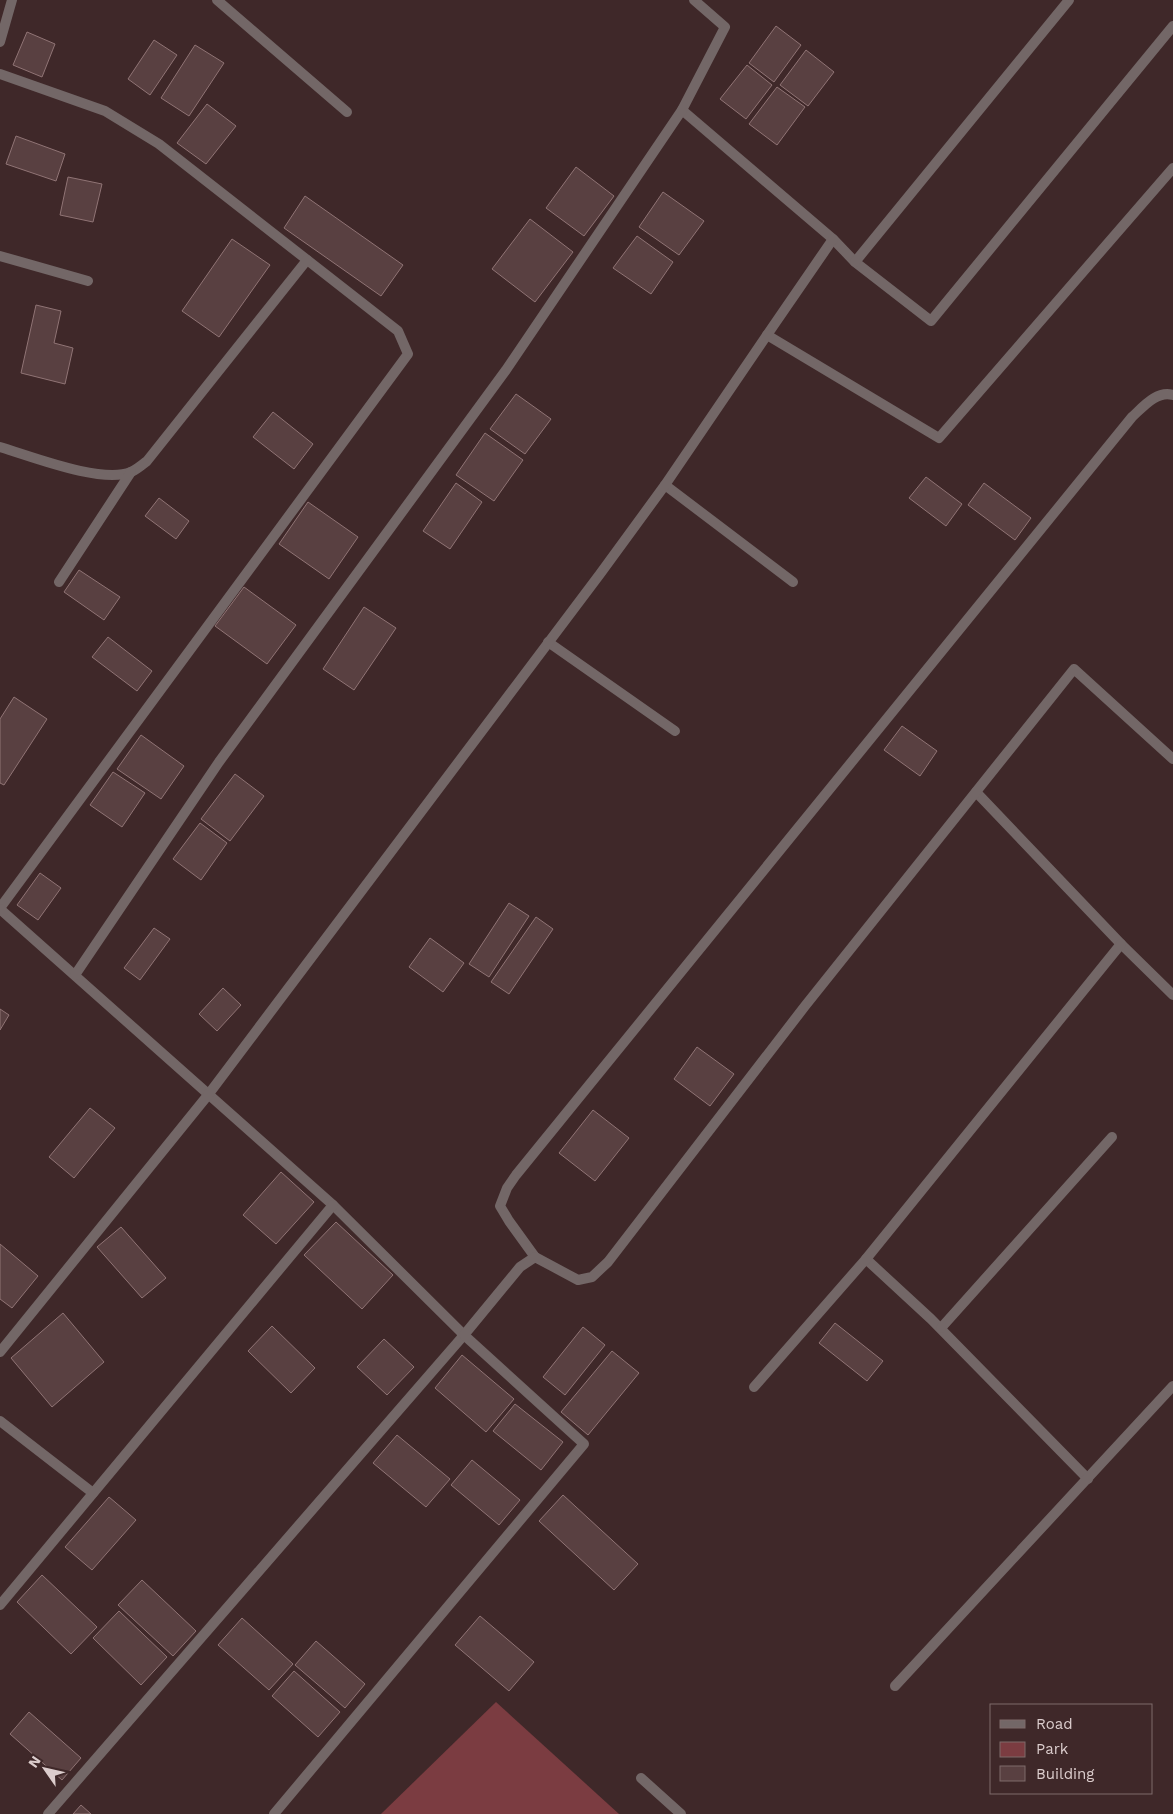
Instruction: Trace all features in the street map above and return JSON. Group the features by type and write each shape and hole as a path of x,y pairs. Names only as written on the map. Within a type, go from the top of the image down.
{"street":[{"path":"0,42 12,0"},
{"path":"217,0 347,112"},
{"path":"75,975 219,762 506,370 682,110 725,27 694,0"},
{"path":"855,262 1069,0"},
{"path":"682,110 833,239 855,262 930,322 1173,26"},
{"path":"0,74 105,111 159,144 398,331 408,354 0,908 333,1205 464,1335 584,1444 274,1814"},
{"path":"767,335 939,438 1173,168"},
{"path":"0,1352 208,1095 548,642 664,485 833,239"},
{"path":"0,256 88,281"},
{"path":"59,582 131,472 147,461 307,260"},
{"path":"1173,395 1167,393 1150,400 1132,417 516,1175 507,1188 500,1206 535,1257 578,1280 592,1277 608,1262 805,1006 1074,669 1173,759"},
{"path":"0,447 66,467 108,476 131,472"},
{"path":"664,485 793,582"},
{"path":"548,642 675,731"},
{"path":"976,792 1121,944 1173,995"},
{"path":"754,1387 866,1260 1121,944"},
{"path":"940,1328 1112,1137"},
{"path":"0,1605 333,1205"},
{"path":"48,1814 464,1335 520,1267 535,1257"},
{"path":"866,1260 940,1328 1088,1479"},
{"path":"895,1686 1173,1386"},
{"path":"0,1421 93,1493"},
{"path":"641,1778 680,1814"}],"green space":[{"path":"496,1702 619,1814 381,1814"}],"building":[{"path":"776,26 801,45 774,82 749,63"},
{"path":"27,32 55,44 42,77 13,65"},
{"path":"154,40 177,55 150,95 128,79"},
{"path":"195,45 224,63 189,116 161,98"},
{"path":"806,50 834,72 808,106 780,85"},
{"path":"747,65 772,85 746,119 720,99"},
{"path":"777,87 805,107 777,145 749,124"},
{"path":"207,104 236,126 206,164 177,143"},
{"path":"16,136 65,154 56,181 6,164"},
{"path":"576,167 614,196 584,236 546,208"},
{"path":"68,177 102,184 93,222 60,215"},
{"path":"663,192 704,221 679,255 639,227"},
{"path":"305,196 403,265 381,296 284,228"},
{"path":"530,219 573,252 535,302 492,269"},
{"path":"637,236 673,262 651,294 613,268"},
{"path":"232,239 270,265 219,337 182,311"},
{"path":"36,305 61,311 54,343 73,348 65,384 21,373"},
{"path":"516,394 551,419 525,454 490,429"},
{"path":"273,412 313,444 294,469 253,437"},
{"path":"485,433 523,460 494,501 456,475"},
{"path":"926,477 962,504 946,526 909,498"},
{"path":"456,483 482,502 450,549 423,531"},
{"path":"984,483 1031,518 1015,540 968,505"},
{"path":"159,498 189,521 176,539 145,516"},
{"path":"308,502 358,537 329,579 279,544"},
{"path":"79,570 120,597 104,620 64,592"},
{"path":"244,587 296,625 267,664 215,626"},
{"path":"364,607 396,628 354,690 323,669"},
{"path":"108,637 152,671 137,691 92,657"},
{"path":"14,697 47,719 4,785 0,783 0,719"},
{"path":"902,726 937,751 920,776 884,750"},
{"path":"141,735 184,766 161,799 117,769"},
{"path":"113,772 145,793 122,827 90,805"},
{"path":"235,774 264,796 230,841 201,819"},
{"path":"200,823 227,843 201,880 173,859"},
{"path":"40,873 61,888 38,920 17,905"},
{"path":"509,903 529,916 489,977 469,964"},
{"path":"536,917 553,929 509,994 491,982"},
{"path":"154,928 170,939 140,980 124,968"},
{"path":"430,938 464,963 443,992 409,967"},
{"path":"223,988 241,1005 217,1031 199,1014"},
{"path":"0,1009 9,1015 0,1030"},
{"path":"697,1047 734,1074 710,1106 674,1079"},
{"path":"90,1108 115,1128 74,1178 49,1157"},
{"path":"593,1110 629,1138 595,1181 559,1153"},
{"path":"281,1172 314,1202 276,1244 243,1215"},
{"path":"336,1222 393,1275 362,1309 304,1255"},
{"path":"121,1227 166,1278 142,1298 97,1247"},
{"path":"0,1244 38,1276 12,1308 0,1299"},
{"path":"63,1313 104,1362 52,1407 11,1358"},
{"path":"835,1323 883,1361 867,1381 819,1343"},
{"path":"272,1326 315,1368 291,1393 248,1351"},
{"path":"583,1327 605,1345 565,1395 543,1377"},
{"path":"384,1339 414,1367 387,1395 357,1367"},
{"path":"612,1351 639,1373 588,1435 561,1412"},
{"path":"462,1355 514,1399 486,1432 435,1388"},
{"path":"515,1404 563,1442 541,1470 493,1431"},
{"path":"397,1435 450,1479 426,1507 373,1463"},
{"path":"472,1460 520,1500 499,1525 451,1485"},
{"path":"563,1495 638,1564 614,1590 539,1521"},
{"path":"109,1497 136,1520 92,1570 65,1547"},
{"path":"42,1575 97,1627 71,1654 17,1602"},
{"path":"142,1580 196,1631 173,1656 118,1605"},
{"path":"119,1611 167,1657 141,1685 93,1638"},
{"path":"480,1616 534,1662 509,1691 455,1645"},
{"path":"242,1618 293,1664 269,1690 218,1645"},
{"path":"316,1641 365,1684 345,1708 295,1665"},
{"path":"294,1671 340,1712 318,1737 272,1696"},
{"path":"29,1712 81,1758 62,1780 10,1734"},
{"path":"81,1805 91,1814 73,1814"}]}
